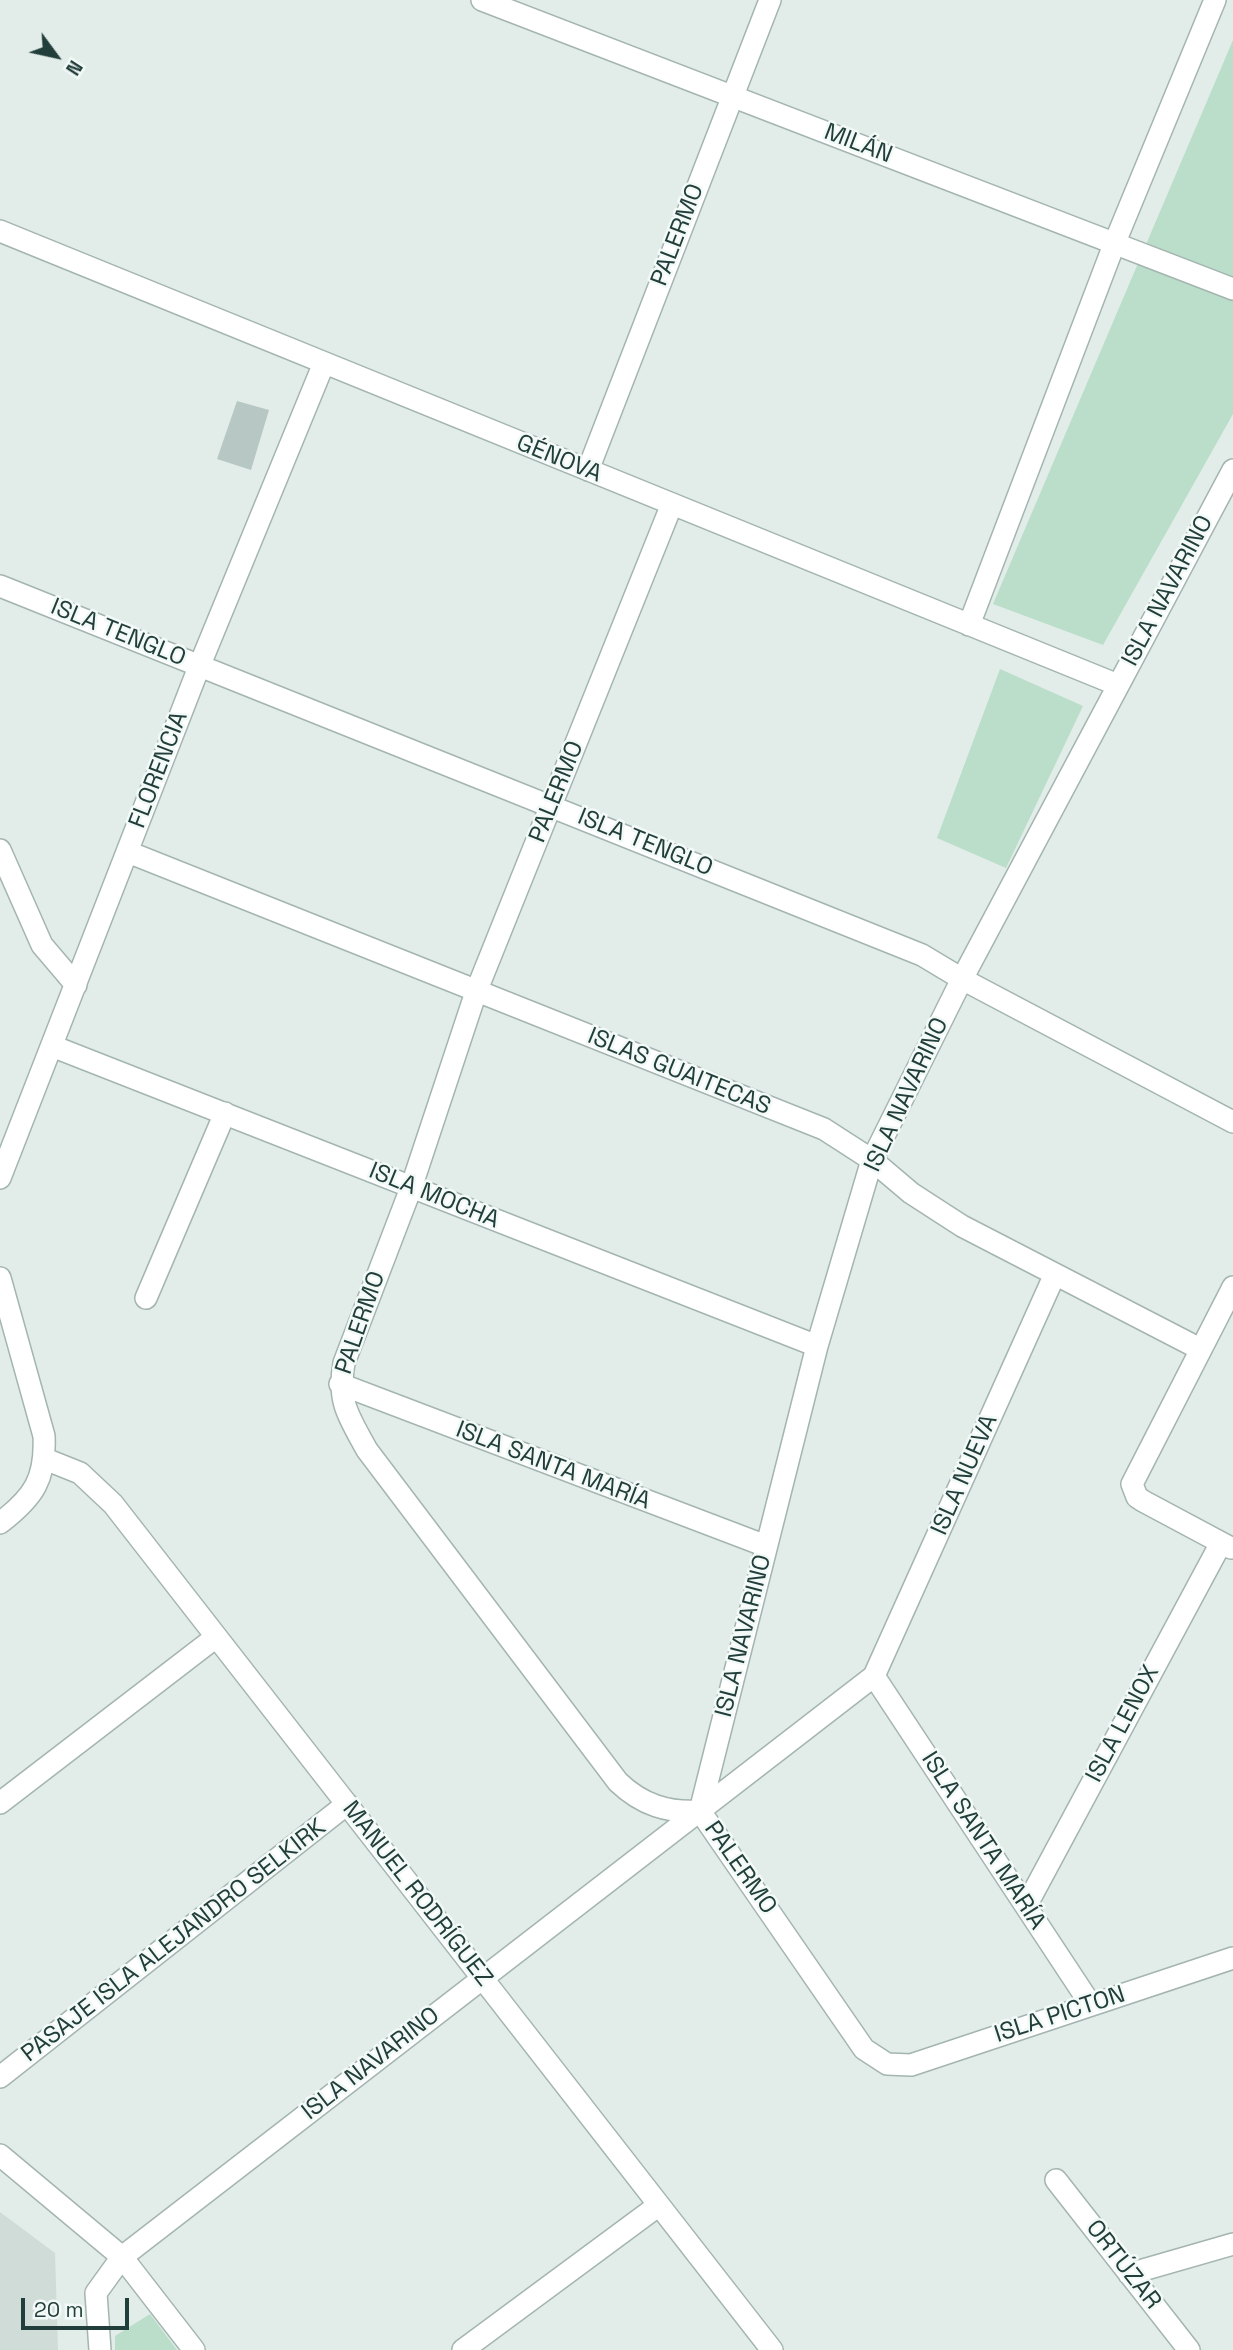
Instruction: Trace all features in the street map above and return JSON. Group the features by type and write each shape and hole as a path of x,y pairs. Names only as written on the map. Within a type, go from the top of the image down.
{"street":[{"name":"MILÁN","path":"482,0 1233,289"},
{"name":"PALERMO","path":"588,470 770,0"},
{"path":"969,625 1115,242 1215,0"},
{"name":"GÉNOVA","path":"0,232 1118,685"},
{"name":"FLORENCIA","path":"0,1178 199,667 324,363"},
{"name":"ISLA NAVARINO","path":"701,1811 817,1346 872,1160 962,979 1233,470"},
{"name":"PALERMO","path":"672,504 476,992 411,1188 344,1363 340,1384 342,1405 367,1450 618,1782 630,1794 663,1810 701,1811 864,2049 887,2064"},
{"name":"ISLA TENGLO","path":"0,586 922,955 962,979 1233,1122"},
{"path":"0,850 42,945 76,985"},
{"name":"ISLAS GUAITECAS","path":"128,852 824,1129 872,1160 911,1193 962,1226 1200,1349"},
{"name":"ISLA MOCHA","path":"52,1046 817,1346"},
{"path":"146,1298 226,1113"},
{"name":"ISLA NUEVA","path":"874,1676 1055,1274"},
{"path":"0,1278 44,1436 45,1459 31,1496 0,1523"},
{"path":"1227,1546 1143,1501 1133,1492 1133,1477 1233,1287"},
{"name":"ISLA SANTA MARÍA","path":"340,1384 766,1546"},
{"name":"MANUEL RODRÍGUEZ","path":"45,1459 80,1473 96,1486 772,2350"},
{"name":"ISLA LENOX","path":"1026,1906 1227,1546"},
{"path":"0,1803 216,1637"},
{"name":"ISLA NAVARINO","path":"100,2350 96,2293 122,2257 874,1676"},
{"name":"ISLA SANTA MARÍA","path":"874,1676 1091,2005"},
{"name":"PASAJE ISLA ALEJANDRO SELKIRK","path":"0,2077 347,1804"},
{"name":"ISLA PICTON","path":"887,2064 911,2065 1233,1958"},
{"path":"0,2155 122,2257 194,2350"},
{"name":"ORTÚZAR","path":"1056,2180 1189,2350"},
{"path":"463,2350 659,2205"},
{"path":"1129,2274 1233,2244"}],"shaded area":[{"path":"0,2212 55,2253 58,2350 0,2350"}],"green space":[{"path":"1233,40 1233,414 1103,645 993,604"},
{"path":"1000,669 1083,706 1006,868 937,838"},
{"path":"150,2314 177,2350 115,2350 115,2336"}],"building":[{"path":"237,401 269,410 251,470 217,459"}]}
